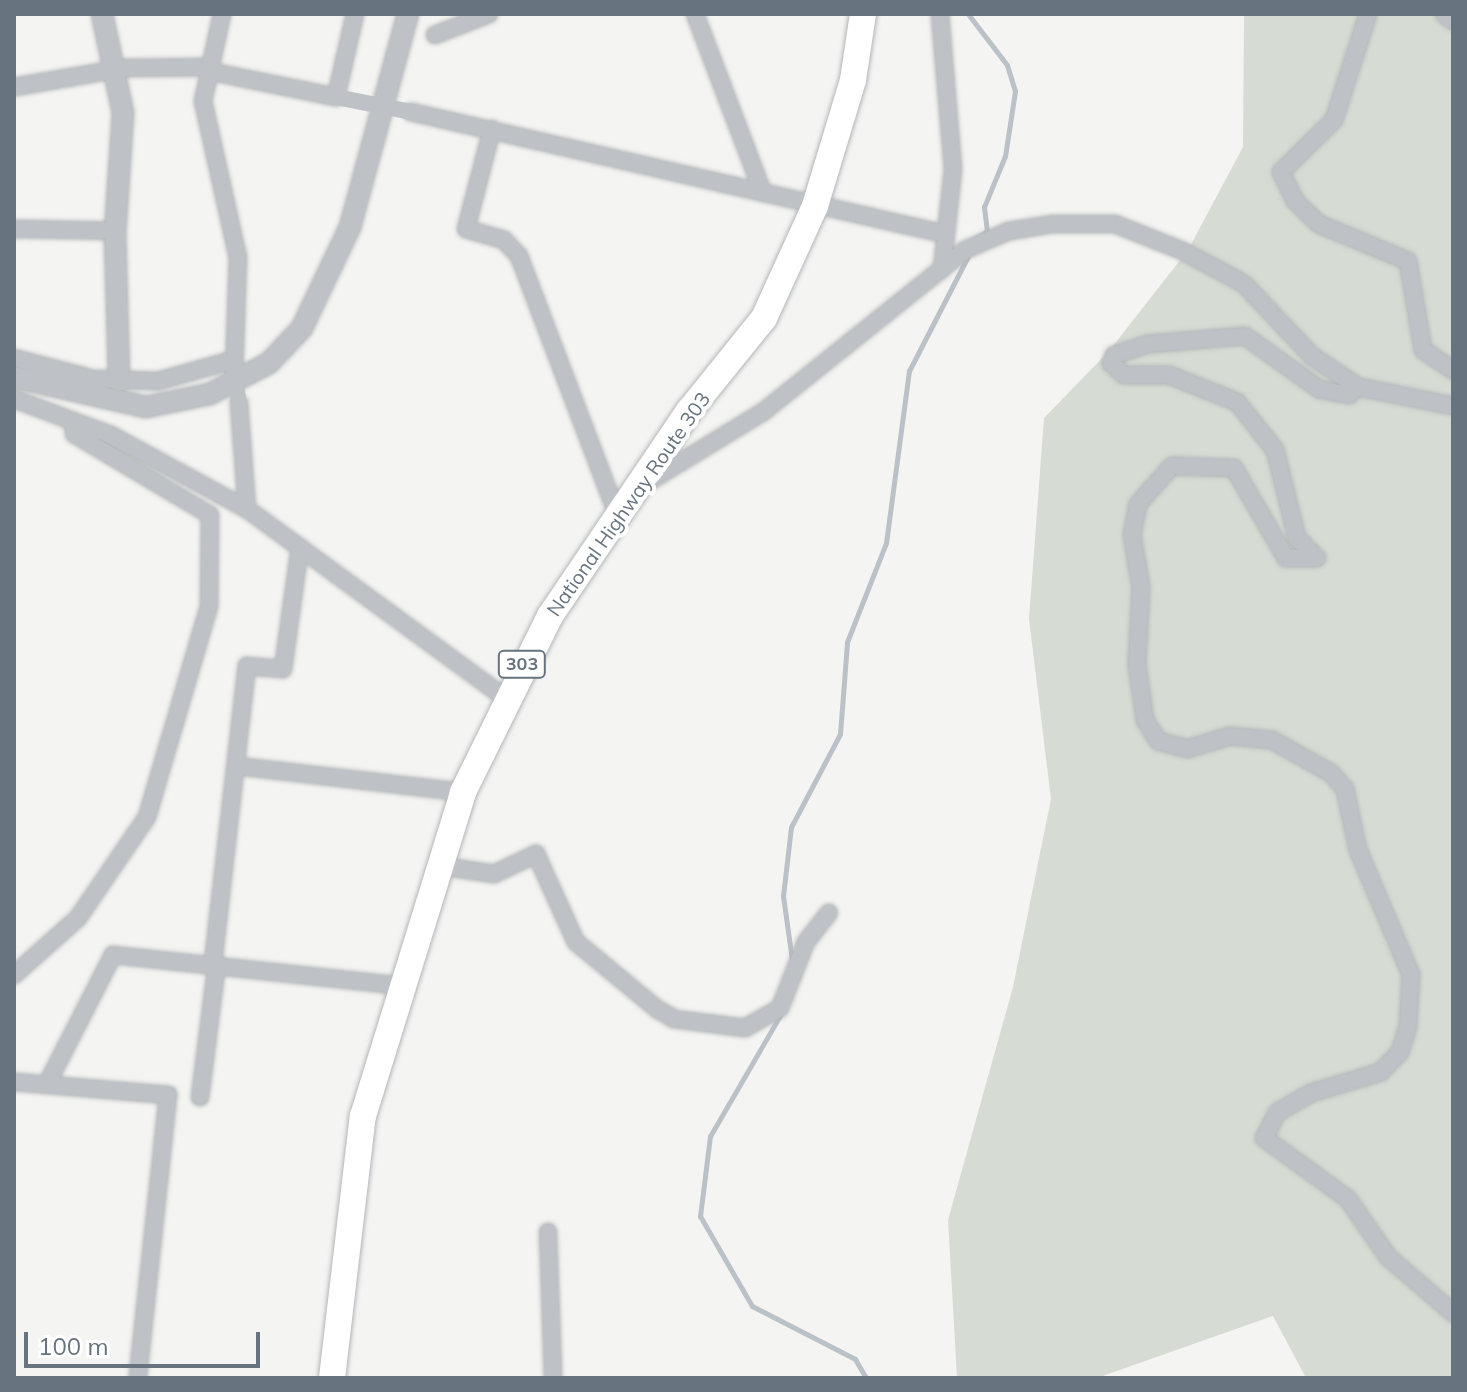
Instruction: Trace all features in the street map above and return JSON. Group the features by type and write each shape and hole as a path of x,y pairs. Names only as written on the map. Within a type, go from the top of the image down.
{"highway":[{"name":"National Highway Route 303","path":"332,1378 363,1116 463,792 504,697 689,411 764,318 815,206 853,80 863,14"}],"street":[{"path":"102,14 123,113 115,231 119,381"},
{"path":"222,14 209,69 206,117 238,257 234,365 247,509"},
{"path":"336,97 355,14"},
{"path":"14,377 146,407 210,394 269,363 302,328 350,227 408,14"},
{"path":"435,35 489,14"},
{"path":"695,14 763,193"},
{"path":"940,14 953,170 942,269"},
{"path":"1368,14 1334,120 1281,172 1295,201 1319,224 1408,261 1423,350 1453,370"},
{"path":"1444,14 1453,21"},
{"path":"14,87 115,71 209,69 492,129 945,234"},
{"path":"492,129 466,229 504,240 519,256 619,519"},
{"path":"643,485 763,412 942,269 1009,231 1115,224 1237,279 1312,356 1358,387 1453,406"},
{"path":"14,229 115,231"},
{"path":"1358,387 1349,395 1319,389 1245,336 1148,344 1114,355 1111,363 1124,375 1169,375 1237,402 1275,450 1297,538 1317,558 1286,558 1234,468 1172,466 1138,504 1132,535 1141,587 1137,664 1145,720 1158,741 1187,749 1230,736 1272,740 1331,773 1345,789 1358,850 1411,975 1408,1026 1400,1052 1381,1072 1311,1093 1266,1123 1264,1138 1273,1152 1348,1199 1388,1257 1453,1313"},
{"path":"14,358 119,381 158,381 234,365"},
{"path":"14,399 73,421 247,509 504,697"},
{"path":"14,975 78,918 147,817 209,606 210,515 74,434 73,421"},
{"path":"200,1097 247,666 283,669 300,547"},
{"path":"237,766 463,792"},
{"path":"440,866 494,874 536,854 576,942 657,1009 731,1026 759,1025 780,1008 806,942 829,913"},
{"path":"47,1084 113,955 215,963 401,986"},
{"path":"14,1082 168,1095 138,1378"},
{"path":"548,1232 553,1378"}],"shaded area":[{"path":"1244,14 1453,14 1453,1378 1306,1378 1273,1316 1097,1378 957,1378 948,1220 1013,987 1051,799 1029,619 1044,418 1109,351 1188,250 1243,147"}],"waterway":[{"path":"968,14 1007,65 1015,91 1005,156 984,207 987,231 971,242"},
{"path":"792,960 783,896 791,827 840,734 847,642 886,543 909,371 968,256"},
{"path":"782,1012 710,1136 700,1216 752,1306 855,1359 866,1378"}]}
